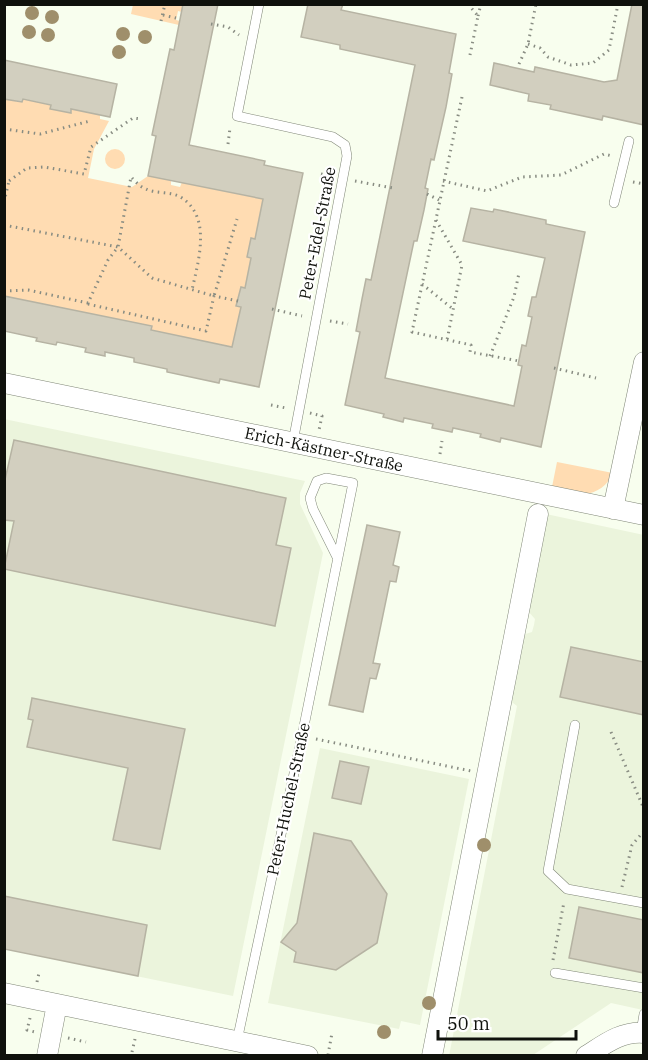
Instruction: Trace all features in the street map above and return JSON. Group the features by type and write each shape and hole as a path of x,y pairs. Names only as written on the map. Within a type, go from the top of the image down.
{"street":[{"path":"613,508 644,362"},
{"name":"Erich-Kästner-Straße","path":"4,383 644,515"},
{"path":"432,1056 538,514"},
{"path":"4,993 308,1056"},
{"path":"47,1056 57,1004"},
{"path":"586,1056 618,1036 643,1026"}],"lane":[{"name":"Peter-Edel-Straße","path":"259,4 237,116 333,136 345,145 346,156 293,442"},
{"path":"615,203 628,141"},
{"name":"Peter-Huchel-Straße","path":"237,1041 353,483 326,478 317,481 310,498 313,509 337,557"},
{"path":"538,514 546,495"},
{"path":"574,725 548,871 567,889 644,903"},
{"path":"555,974 644,988"}],"path":[{"path":"161,21 165,4"},
{"path":"468,4 478,16"},
{"path":"470,55 481,4"},
{"path":"519,64 528,44 536,4"},
{"path":"528,44 540,48 548,57 571,64 594,63 609,50 618,4"},
{"path":"163,15 176,18"},
{"path":"211,24 228,27 251,44"},
{"path":"462,97 412,332 471,345 470,352 519,361"},
{"path":"4,202 9,181 27,168 44,167 84,174 92,147 133,118 141,119"},
{"path":"4,129 40,134 90,122"},
{"path":"443,181 486,191 522,177 561,175 604,154 625,158"},
{"path":"88,303 108,260 118,247 131,177 145,189 182,197 192,209 202,238 192,290"},
{"path":"4,178 9,181"},
{"path":"427,194 439,200"},
{"path":"435,218 462,265 447,340"},
{"path":"4,291 28,290 206,331 237,219"},
{"path":"4,225 118,247 152,278 238,301"},
{"path":"490,356 514,297 519,273"},
{"path":"422,284 453,309"},
{"path":"272,309 291,314"},
{"path":"554,368 596,378"},
{"path":"611,732 644,809"},
{"path":"302,736 487,774"},
{"path":"620,898 632,845 644,831"},
{"path":"555,974 552,957 567,889"},
{"path":"327,1056 332,1033"}],"shaded area":[{"path":"133,5 183,5 182,12 178,11 176,20 180,21 179,25 131,14"},
{"path":"5,99 21,102 23,99 71,112 71,109 100,115 100,119 109,121 94,149 88,178 132,187 148,176 171,180 171,185 180,187 182,182 247,196 264,193 255,239 251,239 247,257 251,258 245,288 241,287 237,306 241,307 231,353 217,344 151,330 151,326 5,296"},
{"path":"115,149 122,152 125,159 122,166 115,169 108,166 105,159 108,152"},
{"path":"4,419 305,481 300,493 300,504 323,553 233,996 5,949"},
{"path":"557,462 613,473 602,488 585,494 552,487"},
{"path":"546,514 644,535 643,1010 611,1003 533,1055 449,1056 517,706 509,700 522,635 532,632 534,625 535,619 527,610"},
{"path":"320,748 469,779 420,1025 401,1021 399,1029 268,1003"}],"building":[{"path":"183,4 218,4 189,145 265,161 264,165 303,173 259,387 220,379 219,383 167,372 167,369 134,362 134,358 105,352 105,356 85,352 86,348 57,342 56,345 36,341 37,338 4,331 4,296 152,326 151,330 232,347 241,307 236,306 241,287 245,288 251,258 247,257 251,238 255,239 263,199 148,176 156,136 152,135 170,49 174,50"},
{"path":"308,4 343,4 341,10 456,34 446,107 434,160 431,159 425,188 428,189 424,210 417,241 414,241 385,378 514,406 522,366 518,365 522,345 526,346 532,317 528,316 532,297 536,297 545,258 463,241 471,208 493,212 494,209 546,220 546,224 585,232 541,447 501,438 500,442 480,437 481,434 453,428 452,432 432,428 433,424 404,418 403,422 383,417 384,414 345,405 360,332 356,331 366,279 371,280 415,65 340,49 340,45 301,37"},
{"path":"632,4 644,4 644,125 603,116 602,120 550,109 551,105 528,101 529,94 490,85 494,63 534,72 535,67 604,82 617,80"},
{"path":"4,60 117,84 110,117 71,109 71,113 50,109 51,105 23,99 22,102 4,99"},
{"path":"14,440 286,498 276,545 291,548 275,626 4,569 14,521 4,520 4,484"},
{"path":"367,525 400,532 393,565 399,567 396,582 390,581 373,663 380,664 376,679 370,678 363,712 329,705"},
{"path":"571,647 644,662 644,715 560,697"},
{"path":"32,698 185,729 160,849 113,840 128,768 27,747 33,720 28,719"},
{"path":"340,761 369,767 361,804 332,798"},
{"path":"314,833 351,841 387,894 377,943 336,970 294,962 296,952 281,942 297,923"},
{"path":"4,896 147,925 138,976 4,949"},
{"path":"579,907 644,920 644,973 569,958"}]}
